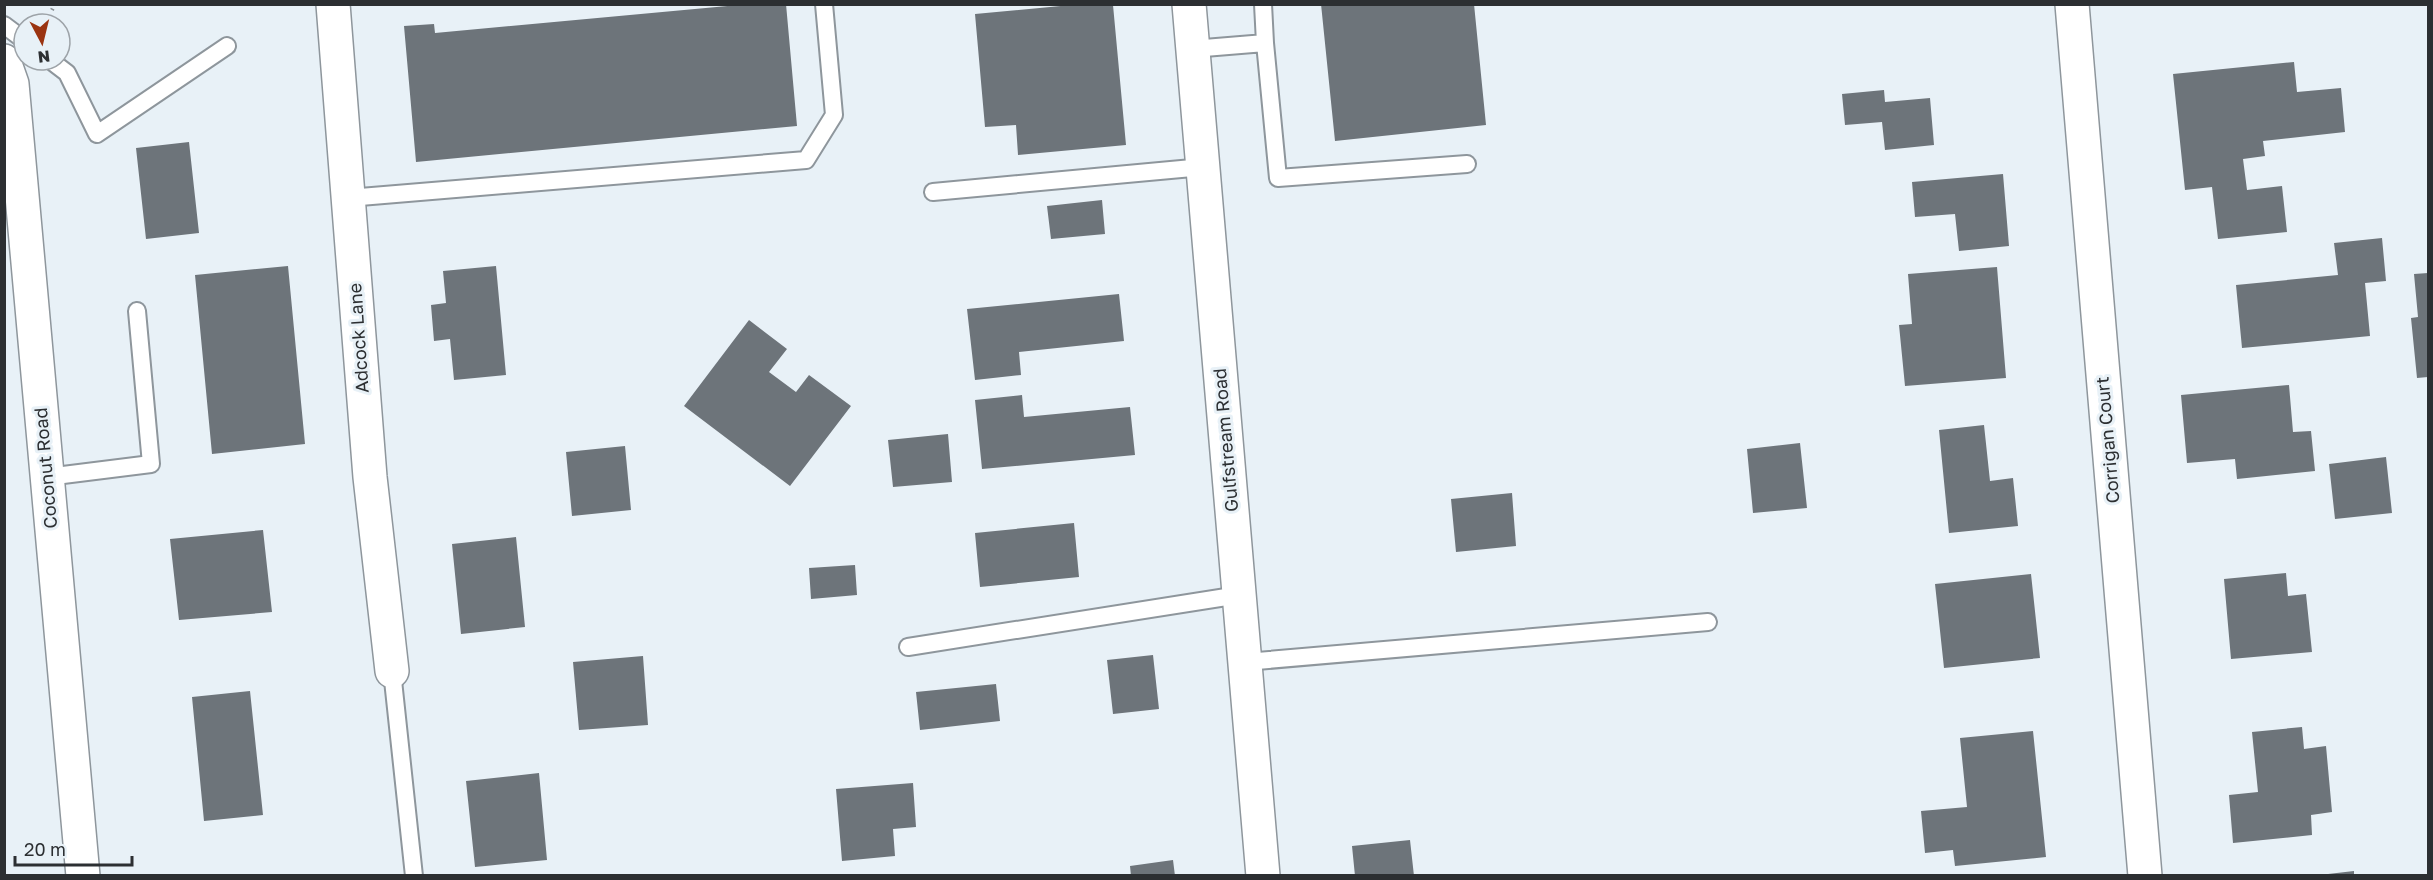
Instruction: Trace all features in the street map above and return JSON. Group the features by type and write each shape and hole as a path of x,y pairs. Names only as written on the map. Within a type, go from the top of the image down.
{"street":[{"name":"Adcock Lane","path":"333,4 370,477 392,671"},
{"name":"Gulfstream Road","path":"1189,4 1263,876"},
{"name":"Corrigan Court","path":"2072,4 2145,876"},
{"name":"Coconut Road","path":"4,61 12,84 83,876"}],"lane":[{"path":"348,198 806,160 834,115 824,4"},
{"path":"1263,4 1278,178 1467,164"},
{"path":"1192,49 1265,43"},
{"path":"66,72 97,134 227,46"},
{"path":"933,192 1203,167"},
{"path":"47,477 151,464 137,311"},
{"path":"908,647 1239,595"},
{"path":"1245,662 1708,622"},
{"path":"392,671 414,876"}],"path":[{"path":"52,10 55,4"}],"building":[{"path":"749,4 786,4 797,126 416,162 404,26 434,24 435,33"},
{"path":"1321,4 1474,4 1486,125 1335,141"},
{"path":"1071,5 1113,5 1126,145 1018,155 1016,125 985,127 975,14"},
{"path":"2294,62 2297,92 2341,88 2345,132 2263,141 2265,156 2243,159 2247,190 2282,186 2287,232 2218,239 2212,187 2185,190 2173,74"},
{"path":"1884,90 1885,102 1930,98 1934,145 1885,150 1882,122 1845,125 1842,94"},
{"path":"189,142 199,233 146,239 136,148"},
{"path":"2003,174 2009,246 1959,251 1955,214 1915,217 1912,182"},
{"path":"1102,200 1105,234 1051,239 1047,206"},
{"path":"2382,238 2386,281 2365,283 2370,336 2242,348 2236,285 2338,275 2334,243"},
{"path":"288,266 305,444 212,454 195,275"},
{"path":"496,266 506,375 454,380 450,339 434,341 431,305 446,303 443,271"},
{"path":"1997,267 2006,378 1905,386 1899,325 1912,324 1908,274"},
{"path":"2428,273 2428,377 2417,378 2411,318 2418,317 2414,274"},
{"path":"1119,294 1124,341 1019,352 1021,375 975,380 967,309"},
{"path":"749,320 787,349 769,372 796,392 809,375 851,406 790,486 684,406"},
{"path":"2289,385 2293,432 2311,431 2315,471 2237,479 2235,459 2187,463 2181,395"},
{"path":"1022,395 1024,417 1130,407 1135,455 982,469 975,400"},
{"path":"1984,425 1990,481 2013,478 2018,526 1949,533 1939,430"},
{"path":"948,434 952,482 893,487 888,440"},
{"path":"1800,443 1807,508 1753,513 1747,449"},
{"path":"625,446 631,510 572,516 566,452"},
{"path":"2386,457 2392,513 2335,519 2329,464"},
{"path":"1512,493 1516,546 1456,552 1451,499"},
{"path":"1074,523 1079,577 980,587 975,533"},
{"path":"263,530 272,612 179,620 170,539"},
{"path":"516,537 525,627 461,634 452,544"},
{"path":"855,565 857,595 811,599 809,568"},
{"path":"2286,573 2288,596 2306,594 2312,652 2231,659 2224,579"},
{"path":"2031,574 2040,658 1944,668 1935,584"},
{"path":"1153,655 1159,709 1113,714 1107,660"},
{"path":"643,656 648,725 579,730 573,662"},
{"path":"996,684 1000,721 920,730 916,692"},
{"path":"250,691 263,815 204,821 192,697"},
{"path":"2302,727 2304,749 2326,746 2332,812 2311,815 2312,835 2233,843 2229,795 2258,792 2252,732"},
{"path":"2033,731 2046,857 1955,866 1953,850 1925,853 1921,811 1967,807 1960,738"},
{"path":"539,773 547,860 475,867 466,781"},
{"path":"913,783 916,827 893,829 895,856 842,861 836,789"},
{"path":"1410,840 1414,876 1355,876 1352,846"},
{"path":"1173,860 1175,876 1131,876 1130,866"},
{"path":"2354,871 2354,876 2328,876 2328,874"}]}
